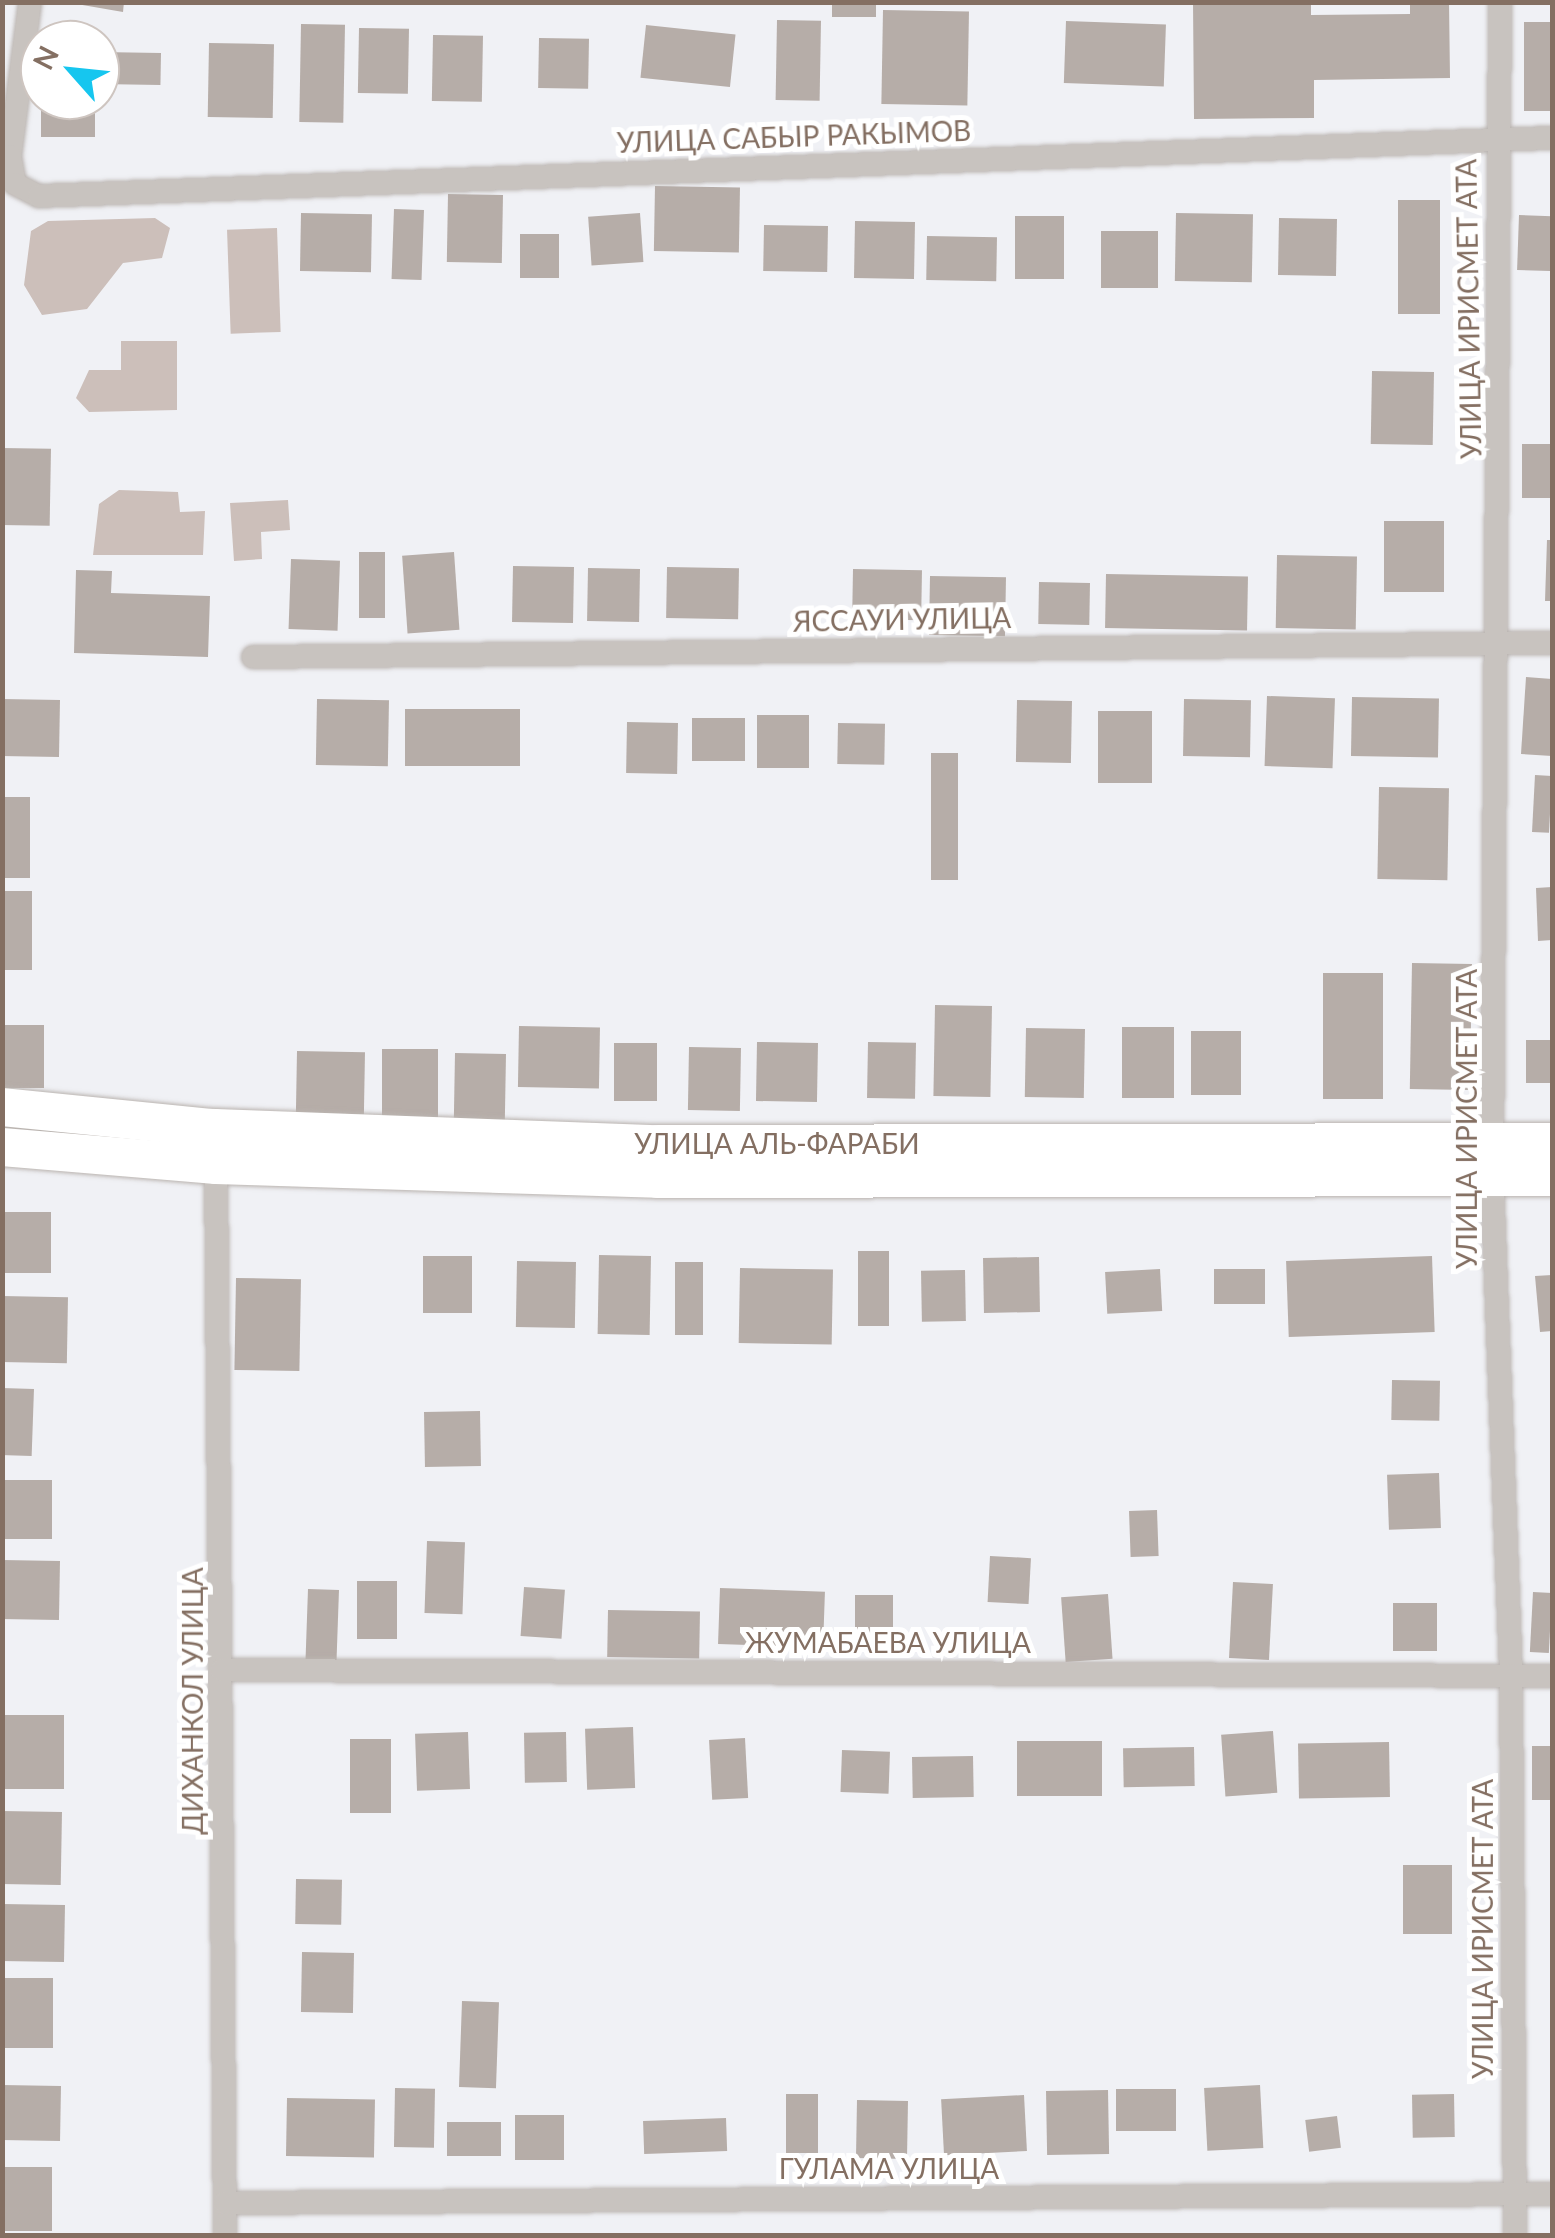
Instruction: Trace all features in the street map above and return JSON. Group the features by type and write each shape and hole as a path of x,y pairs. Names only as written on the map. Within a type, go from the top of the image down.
{"main road":[{"name":"УЛИЦА АЛЬ-ФАРАБИ","path":"2,1107 214,1128 658,1144 1492,1160 1552,1178"},
{"name":"УЛИЦА АЛЬ-ФАРАБИ","path":"2,1146 216,1165 658,1180 1492,1160 1552,1142"}],"street":[{"path":"13,41 30,2"},
{"name":"УЛИЦА ИРИСМЕТ АТА","path":"1500,2 1497,138 1502,642 1492,1160 1510,1675 1514,2236"},
{"name":"УЛИЦА САБЫР РАКЫМОВ","path":"13,41 10,156 15,184 39,196 1552,138"},
{"name":"ЯССАУИ УЛИЦА","path":"253,657 1552,643"},
{"name":"ДИХАНКОЛ УЛИЦА","path":"216,1165 226,2236"},
{"name":"ЖУМАБАЕВА УЛИЦА","path":"222,1670 1552,1676"},
{"name":"ГУЛАМА УЛИЦА","path":"225,2203 1552,2194"}],"shaded area":[{"path":"155,218 170,228 162,258 123,263 87,309 42,315 24,285 31,231 48,221"},
{"path":"277,228 281,332 231,334 227,230"},
{"path":"121,341 177,341 177,410 89,412 76,398 89,370 121,370"},
{"path":"119,490 178,492 180,512 205,511 203,555 93,555 99,504"},
{"path":"288,500 290,530 261,532 262,559 234,561 230,503"}],"building":[{"path":"65,2 124,2 123,12"},
{"path":"832,2 876,2 876,17 832,17"},
{"path":"1193,2 1311,2 1311,15 1410,14 1410,2 1449,2 1450,78 1314,80 1314,118 1194,119"},
{"path":"883,10 969,12 967,105 881,104"},
{"path":"777,20 821,21 820,101 776,100"},
{"path":"1066,21 1166,24 1164,86 1064,83"},
{"path":"1524,22 1552,22 1552,111 1524,111"},
{"path":"301,24 345,25 343,123 299,122"},
{"path":"646,25 736,34 730,87 640,78"},
{"path":"359,28 409,29 408,94 358,93"},
{"path":"433,35 483,36 482,102 432,101"},
{"path":"539,38 589,39 588,89 538,88"},
{"path":"209,43 274,44 273,118 208,117"},
{"path":"120,52 161,53 160,85 120,84"},
{"path":"41,120 95,120 95,137 41,137"},
{"path":"655,186 740,187 739,252 654,251"},
{"path":"448,194 503,195 502,263 447,262"},
{"path":"1398,200 1440,200 1440,314 1398,314"},
{"path":"394,209 424,210 422,280 392,279"},
{"path":"301,213 372,214 371,272 300,271"},
{"path":"640,213 643,262 592,266 588,217"},
{"path":"1176,213 1253,214 1252,282 1175,281"},
{"path":"1519,215 1552,216 1550,271 1517,270"},
{"path":"1015,216 1064,216 1064,279 1015,279"},
{"path":"1279,218 1337,219 1336,276 1278,275"},
{"path":"855,221 915,222 914,279 854,278"},
{"path":"764,225 828,226 827,272 763,271"},
{"path":"1101,231 1158,231 1158,288 1101,288"},
{"path":"520,234 559,234 559,278 520,278"},
{"path":"927,236 997,237 996,281 926,280"},
{"path":"1372,371 1434,372 1433,445 1371,444"},
{"path":"1522,444 1552,444 1552,498 1522,498"},
{"path":"2,448 51,449 50,526 2,525"},
{"path":"1384,521 1444,521 1444,592 1384,592"},
{"path":"1547,540 1552,540 1552,601 1545,601"},
{"path":"359,552 385,552 385,618 359,618"},
{"path":"454,552 459,630 408,633 402,556"},
{"path":"1277,555 1357,556 1356,629 1276,628"},
{"path":"291,559 340,561 338,631 289,629"},
{"path":"513,566 574,567 573,623 512,622"},
{"path":"667,567 739,568 738,619 666,618"},
{"path":"588,568 640,569 639,622 587,621"},
{"path":"853,569 922,570 921,620 852,619"},
{"path":"76,570 112,571 111,593 210,596 208,657 74,653"},
{"path":"1106,574 1248,576 1247,630 1105,628"},
{"path":"930,576 1006,577 1005,636 929,635"},
{"path":"1039,582 1090,583 1089,625 1038,624"},
{"path":"1526,677 1552,679 1552,756 1521,754"},
{"path":"1267,696 1335,698 1333,768 1265,766"},
{"path":"1352,697 1439,699 1438,758 1351,756"},
{"path":"2,699 60,700 59,757 2,756"},
{"path":"317,699 389,700 388,766 316,765"},
{"path":"1184,699 1251,700 1250,757 1183,756"},
{"path":"1017,700 1072,701 1071,763 1016,762"},
{"path":"405,709 520,709 520,766 405,766"},
{"path":"1098,711 1152,711 1152,783 1098,783"},
{"path":"757,715 809,715 809,768 757,768"},
{"path":"692,718 745,718 745,761 692,761"},
{"path":"627,722 678,723 677,774 626,773"},
{"path":"838,723 885,724 884,765 837,764"},
{"path":"931,753 958,753 958,880 931,880"},
{"path":"1535,775 1552,776 1549,833 1532,832"},
{"path":"1379,787 1449,788 1447,880 1377,879"},
{"path":"2,797 30,797 30,878 2,878"},
{"path":"1552,887 1552,940 1538,941 1536,888"},
{"path":"2,891 32,891 32,970 2,970"},
{"path":"1412,963 1472,964 1470,1090 1410,1089"},
{"path":"1323,973 1383,973 1383,1099 1323,1099"},
{"path":"935,1005 992,1006 990,1097 933,1096"},
{"path":"2,1025 44,1025 44,1088 2,1088"},
{"path":"519,1026 600,1027 599,1088 518,1087"},
{"path":"1122,1027 1174,1027 1174,1098 1122,1098"},
{"path":"1026,1028 1085,1029 1084,1098 1025,1097"},
{"path":"1191,1031 1241,1031 1241,1095 1191,1095"},
{"path":"1526,1040 1552,1040 1552,1083 1526,1083"},
{"path":"757,1042 818,1043 817,1102 756,1101"},
{"path":"868,1042 916,1043 915,1099 867,1098"},
{"path":"614,1043 657,1043 657,1101 614,1101"},
{"path":"689,1047 741,1048 740,1111 688,1110"},
{"path":"382,1049 438,1049 438,1118 382,1118"},
{"path":"297,1051 365,1052 364,1114 296,1113"},
{"path":"455,1053 506,1054 505,1120 454,1119"},
{"path":"2,1212 51,1212 51,1273 2,1273"},
{"path":"858,1251 889,1251 889,1326 858,1326"},
{"path":"599,1255 651,1256 650,1335 598,1334"},
{"path":"423,1256 472,1256 472,1313 423,1313"},
{"path":"1432,1256 1435,1332 1289,1337 1286,1261"},
{"path":"1039,1257 1040,1312 984,1313 983,1258"},
{"path":"517,1261 576,1262 575,1328 516,1327"},
{"path":"675,1262 703,1262 703,1335 675,1335"},
{"path":"740,1268 833,1270 832,1345 739,1343"},
{"path":"1160,1269 1162,1311 1107,1314 1105,1272"},
{"path":"1214,1269 1265,1269 1265,1304 1214,1304"},
{"path":"965,1270 966,1321 922,1322 921,1271"},
{"path":"1552,1275 1552,1331 1540,1332 1535,1276"},
{"path":"236,1278 301,1279 299,1371 234,1370"},
{"path":"2,1296 68,1297 67,1363 2,1362"},
{"path":"1392,1380 1440,1381 1439,1421 1391,1420"},
{"path":"2,1388 34,1389 32,1456 2,1455"},
{"path":"480,1411 481,1466 425,1467 424,1412"},
{"path":"1439,1473 1441,1528 1389,1530 1387,1475"},
{"path":"2,1480 52,1480 52,1539 2,1539"},
{"path":"1157,1510 1159,1556 1131,1557 1129,1511"},
{"path":"427,1541 465,1542 462,1614 424,1613"},
{"path":"990,1556 1031,1558 1029,1604 988,1602"},
{"path":"2,1560 60,1561 59,1620 2,1619"},
{"path":"357,1581 397,1581 397,1639 357,1639"},
{"path":"1233,1582 1273,1584 1269,1660 1229,1658"},
{"path":"524,1587 565,1590 561,1639 521,1636"},
{"path":"720,1588 825,1592 823,1648 718,1644"},
{"path":"308,1589 339,1590 337,1661 306,1660"},
{"path":"1533,1592 1552,1593 1549,1653 1530,1652"},
{"path":"1108,1594 1113,1659 1066,1662 1061,1597"},
{"path":"855,1595 893,1595 893,1652 855,1652"},
{"path":"1393,1603 1437,1603 1437,1651 1393,1651"},
{"path":"608,1610 700,1612 699,1659 607,1657"},
{"path":"2,1715 64,1715 64,1789 2,1789"},
{"path":"633,1727 635,1788 587,1790 585,1729"},
{"path":"1273,1731 1277,1793 1225,1796 1221,1735"},
{"path":"468,1732 470,1789 417,1791 415,1734"},
{"path":"566,1732 567,1782 525,1783 524,1733"},
{"path":"745,1738 748,1798 712,1800 709,1740"},
{"path":"350,1739 391,1739 391,1813 350,1813"},
{"path":"1017,1741 1102,1741 1102,1796 1017,1796"},
{"path":"1389,1742 1390,1797 1299,1799 1298,1744"},
{"path":"1532,1746 1552,1746 1552,1800 1532,1800"},
{"path":"1194,1747 1195,1786 1124,1787 1123,1748"},
{"path":"842,1750 890,1752 889,1794 841,1792"},
{"path":"973,1756 974,1797 913,1798 912,1757"},
{"path":"2,1811 62,1812 61,1885 2,1884"},
{"path":"1403,1865 1452,1865 1452,1934 1403,1934"},
{"path":"296,1879 342,1880 341,1925 295,1924"},
{"path":"2,1904 65,1905 64,1962 2,1961"},
{"path":"302,1952 354,1953 353,2013 301,2012"},
{"path":"2,1978 53,1978 53,2048 2,2048"},
{"path":"462,2001 499,2002 496,2088 459,2087"},
{"path":"2,2085 61,2086 60,2141 2,2140"},
{"path":"1260,2085 1263,2148 1207,2151 1204,2088"},
{"path":"395,2088 435,2089 434,2148 394,2147"},
{"path":"1116,2089 1176,2089 1176,2131 1116,2131"},
{"path":"1108,2090 1109,2154 1047,2155 1046,2091"},
{"path":"786,2094 818,2094 818,2153 786,2153"},
{"path":"1454,2094 1455,2137 1413,2138 1412,2095"},
{"path":"1024,2095 1027,2151 944,2155 941,2099"},
{"path":"287,2098 375,2100 374,2158 286,2156"},
{"path":"857,2100 908,2101 907,2159 856,2158"},
{"path":"515,2115 564,2115 564,2160 515,2160"},
{"path":"1337,2116 1341,2148 1309,2152 1305,2120"},
{"path":"726,2118 727,2151 644,2154 643,2121"},
{"path":"447,2122 501,2122 501,2156 447,2156"},
{"path":"2,2167 52,2167 52,2231 2,2231"}]}
